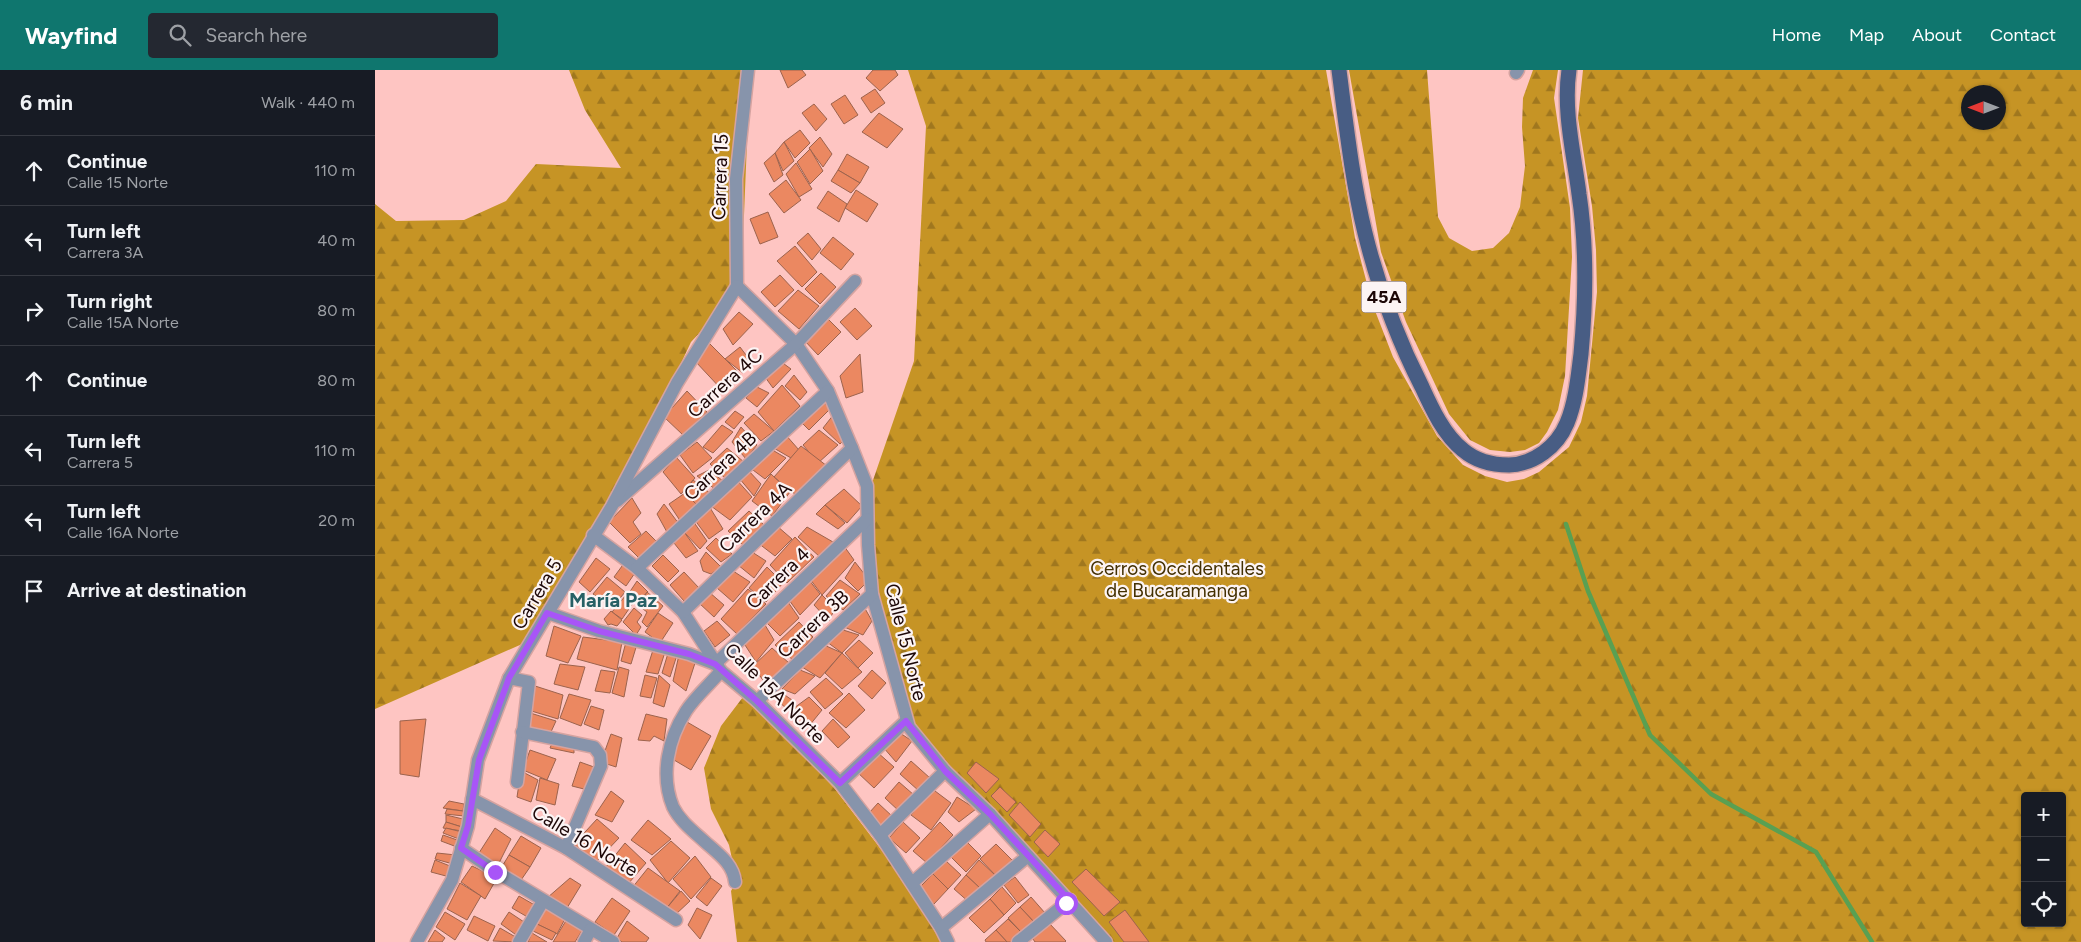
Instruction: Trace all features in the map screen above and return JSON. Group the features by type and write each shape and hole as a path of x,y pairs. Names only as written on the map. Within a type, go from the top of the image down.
{"main road":[{"name":"45A","path":"1339,70 1364,230 1382,292 1400,340 1431,405 1448,433 1463,450 1481,461 1498,465 1517,464 1535,459 1552,446 1566,426 1577,383 1582,343 1585,262 1583,222 1568,114 1569,70"}],"street":[{"name":"Carrera 15","path":"737,286 736,179 747,70"},
{"name":"Carrera 4C","path":"612,506 797,344 855,281"},
{"name":"Calle 15 Norte","path":"737,286 797,344 828,391 867,486 867,519 872,594 906,721 945,771 990,814 1106,942"},
{"name":"Carrera 5","path":"417,942 452,880 468,826 479,760 509,678 612,506 677,383 737,286"},
{"name":"Carrera 4B","path":"637,568 828,391"},
{"name":"Carrera 4A","path":"683,612 852,448"},
{"name":"Carrera 4","path":"735,882 734,872 727,862 684,822 674,807 666,780 669,748 686,711 718,668 867,519"},
{"name":"Calle 15A Norte","path":"593,535 637,568 683,612 718,668 757,701 840,783 880,835 949,942"},
{"name":"Carrera 3B","path":"757,701 872,594"},
{"path":"547,613 599,631 689,654 718,668"},
{"path":"509,678 529,682 517,782"},
{"path":"840,783 906,721"},
{"path":"522,732 594,747 600,754 601,766 566,848"},
{"path":"880,835 945,771"},
{"name":"Calle 16 Norte","path":"472,799 566,848 676,920"},
{"path":"911,883 990,814"},
{"path":"461,848 543,901 613,942"},
{"path":"941,928 1028,856"},
{"path":"1018,942 1069,900"},
{"path":"519,942 543,901"},
{"path":"584,942 591,929"}],"green space":[{"path":"569,70 750,70 741,288 691,342 652,425 538,637 375,709 375,204 396,221 464,220 506,201 536,164 621,168 585,110"},
{"name":"Cerros Occidentales de Bucaramanga","path":"908,70 1326,70 1355,238 1372,303 1393,357 1437,436 1463,465 1485,476 1507,482 1524,479 1539,472 1569,447 1581,422 1587,396 1597,292 1592,206 1578,118 1583,70 2081,70 2081,942 1110,942 948,770 911,725 877,595 871,486 914,361 926,126"},
{"path":"1349,70 1427,70 1438,217 1449,238 1472,251 1493,248 1509,233 1520,207 1525,166 1522,127 1523,98 1533,70 1558,70 1554,98 1570,208 1572,257 1565,376 1558,410 1547,432 1539,443 1525,450 1510,452 1490,450 1470,440 1449,414 1406,322 1381,252"},
{"path":"743,697 755,704 835,789 909,886 944,942 737,942 731,891 736,882 734,868 729,845 711,809 704,768 721,726"}],"building":[{"path":"780,70 802,70 806,75 788,88"},
{"path":"873,70 895,70 898,75 880,91 866,78"},
{"path":"875,89 885,103 871,113 861,98"},
{"path":"845,95 858,115 844,124 831,104"},
{"path":"814,104 827,119 816,131 802,113"},
{"path":"879,113 903,129 887,148 862,132"},
{"path":"800,130 810,143 795,158 784,142"},
{"path":"820,137 832,154 823,167 809,148"},
{"path":"784,142 794,161 783,171 775,153"},
{"path":"810,149 823,171 810,184 797,162"},
{"path":"775,153 783,175 774,182 764,163"},
{"path":"847,154 869,167 860,183 838,170"},
{"path":"796,163 812,189 799,197 786,174"},
{"path":"838,170 860,183 851,193 831,181"},
{"path":"786,180 801,200 784,213 769,194"},
{"path":"856,190 878,204 867,222 845,208"},
{"path":"828,191 847,204 839,222 817,208"},
{"path":"768,212 778,237 760,244 750,219"},
{"path":"808,233 821,249 812,260 797,243"},
{"path":"833,237 854,254 841,270 820,253"},
{"path":"795,246 817,272 802,287 777,261"},
{"path":"821,273 836,287 820,304 805,289"},
{"path":"780,275 794,290 775,307 761,292"},
{"path":"798,290 819,306 799,329 778,311"},
{"path":"855,308 872,326 857,340 840,322"},
{"path":"739,312 753,324 733,345 723,329"},
{"path":"827,318 841,332 818,355 804,340"},
{"path":"708,342 741,375 723,391 695,361"},
{"path":"740,347 752,363 743,373 725,359"},
{"path":"860,354 863,392 846,398 840,376"},
{"path":"780,361 791,369 773,388 765,377"},
{"path":"794,375 807,392 800,400 785,386"},
{"path":"782,385 800,406 774,431 758,412"},
{"path":"757,387 769,393 757,407 746,398"},
{"path":"687,391 707,412 683,435 664,417"},
{"path":"822,400 830,409 809,430 800,421"},
{"path":"735,411 744,417 734,429 725,422"},
{"path":"754,414 774,431 761,441 744,423"},
{"path":"834,414 845,439 840,444 823,428"},
{"path":"722,425 733,432 713,453 703,447"},
{"path":"741,427 757,445 746,459 732,442"},
{"path":"819,430 838,445 818,463 803,445"},
{"path":"785,434 799,450 791,458 772,447"},
{"path":"697,442 712,458 693,473 680,455"},
{"path":"801,446 827,466 796,495 774,477"},
{"path":"727,448 744,462 726,479 710,464"},
{"path":"769,448 786,458 765,479 749,467"},
{"path":"676,457 695,478 681,494 663,472"},
{"path":"747,469 761,484 754,496 739,478"},
{"path":"709,470 723,481 715,489 697,476"},
{"path":"771,474 790,492 772,516 752,501"},
{"path":"735,478 752,497 730,520 711,506"},
{"path":"693,480 711,494 699,508 685,493"},
{"path":"844,489 862,506 847,523 825,505"},
{"path":"685,493 698,506 681,522 669,504"},
{"path":"632,498 641,513 633,522 641,534 630,543 609,522"},
{"path":"664,504 679,524 668,534 657,514"},
{"path":"825,505 845,523 838,529 816,514"},
{"path":"709,506 723,529 709,539 694,519"},
{"path":"749,511 764,525 744,546 728,531"},
{"path":"693,521 707,541 700,549 684,532"},
{"path":"777,526 792,539 775,556 758,543"},
{"path":"807,527 833,542 820,557 798,537"},
{"path":"646,531 659,544 641,560 628,547"},
{"path":"684,532 698,551 686,558 674,543"},
{"path":"795,537 814,557 787,583 770,565"},
{"path":"716,538 732,554 721,562 706,548"},
{"path":"844,546 854,560 822,595 810,579"},
{"path":"706,552 721,567 711,574 703,571 700,561"},
{"path":"752,552 766,561 754,578 738,565"},
{"path":"663,555 679,571 668,582 652,566"},
{"path":"596,558 610,569 590,592 579,582"},
{"path":"625,562 637,570 626,586 614,577"},
{"path":"855,562 869,580 858,591 845,578"},
{"path":"767,567 783,583 766,602 749,588"},
{"path":"730,569 750,582 733,602 717,588"},
{"path":"684,572 699,588 684,601 670,585"},
{"path":"607,577 625,592 612,608 593,594"},
{"path":"809,580 820,594 800,615 789,600"},
{"path":"840,580 860,594 843,610 826,596"},
{"path":"637,581 648,592 636,602 629,593"},
{"path":"748,589 766,604 737,634 721,619"},
{"path":"647,592 663,606 647,627 642,622 647,612 639,606"},
{"path":"709,592 724,605 714,617 699,603"},
{"path":"626,595 633,603 622,619 612,612"},
{"path":"822,595 835,608 829,621 814,605"},
{"path":"788,602 799,618 780,636 767,623"},
{"path":"863,605 872,621 863,635 842,626"},
{"path":"634,608 642,615 637,622 641,627 636,635 623,622"},
{"path":"611,611 622,620 617,626 608,625 604,619"},
{"path":"658,613 673,623 660,643 645,632"},
{"path":"717,621 730,635 715,647 704,631"},
{"path":"799,622 813,637 793,660 775,645"},
{"path":"765,625 774,640 756,662 745,645"},
{"path":"554,626 581,636 568,663 546,656"},
{"path":"840,629 859,635 842,653 827,642"},
{"path":"583,637 622,642 617,670 577,659"},
{"path":"859,640 873,653 858,668 845,653"},
{"path":"626,642 637,644 631,664 621,661"},
{"path":"824,645 842,653 820,678 802,667"},
{"path":"772,648 789,663 767,686 753,666"},
{"path":"653,650 665,652 658,674 646,672"},
{"path":"669,650 677,655 670,677 662,673"},
{"path":"842,653 862,672 842,689 825,673"},
{"path":"679,655 695,663 686,691 673,681"},
{"path":"560,664 585,667 578,690 554,684"},
{"path":"619,667 629,670 624,697 612,693"},
{"path":"601,670 615,672 610,693 595,691"},
{"path":"800,670 815,676 795,694 782,689"},
{"path":"872,670 886,683 872,699 858,686"},
{"path":"645,675 657,678 651,698 640,696"},
{"path":"659,675 670,685 664,707 653,703"},
{"path":"826,678 843,694 825,709 810,692"},
{"path":"532,685 563,695 558,719 528,710"},
{"path":"779,691 792,700 786,708 773,697"},
{"path":"849,693 865,710 846,728 829,713"},
{"path":"569,694 591,700 581,726 560,718"},
{"path":"809,697 822,710 809,726 794,708"},
{"path":"591,706 604,710 599,730 584,724"},
{"path":"527,712 556,721 550,734 526,728"},
{"path":"646,714 667,719 664,741 654,736 650,741 638,740"},
{"path":"426,719 419,777 400,774 400,721"},
{"path":"833,719 850,737 838,748 822,731"},
{"path":"687,722 711,736 691,770 669,757"},
{"path":"900,733 912,741 896,762 883,747"},
{"path":"611,734 622,738 616,767 601,762"},
{"path":"553,741 574,746 574,753 550,748"},
{"path":"530,750 556,759 547,780 523,770"},
{"path":"877,752 894,767 874,788 856,771"},
{"path":"911,761 930,778 919,791 900,774"},
{"path":"580,762 594,767 588,790 572,786"},
{"path":"976,762 999,779 986,793 967,773"},
{"path":"521,771 538,780 531,802 517,797"},
{"path":"540,778 559,784 555,805 536,800"},
{"path":"899,782 914,795 900,812 885,798"},
{"path":"1000,787 1016,802 1007,812 991,796"},
{"path":"931,788 951,803 931,830 911,815"},
{"path":"611,791 624,801 612,822 595,815"},
{"path":"957,797 976,809 959,822 948,812"},
{"path":"449,801 464,804 463,811 443,808"},
{"path":"1020,802 1041,824 1030,837 1009,815"},
{"path":"878,803 893,817 883,827 869,813"},
{"path":"447,809 463,811 464,816 445,814"},
{"path":"446,815 463,819 462,827 446,822"},
{"path":"597,819 619,838 595,863 574,844"},
{"path":"648,820 671,839 652,855 631,840"},
{"path":"446,822 462,827 462,831 443,828"},
{"path":"903,822 920,838 906,853 889,838"},
{"path":"940,822 953,835 927,863 913,851"},
{"path":"446,828 462,832 459,839 443,833"},
{"path":"495,828 511,839 497,867 477,856"},
{"path":"1045,830 1060,844 1048,857 1034,842"},
{"path":"443,835 460,841 457,847 441,841"},
{"path":"521,836 541,848 530,867 509,855"},
{"path":"671,841 690,858 668,883 650,860"},
{"path":"966,841 981,856 966,872 951,857"},
{"path":"625,843 646,863 628,884 605,868"},
{"path":"996,844 1013,861 997,877 980,859"},
{"path":"437,853 456,855 453,864 435,859"},
{"path":"509,855 530,867 519,883 500,870"},
{"path":"695,856 711,877 691,899 673,879"},
{"path":"435,860 450,866 446,876 431,872"},
{"path":"945,860 961,875 948,889 933,874"},
{"path":"979,860 995,875 982,890 966,875"},
{"path":"472,866 497,878 485,899 461,882"},
{"path":"648,868 680,891 666,909 632,888"},
{"path":"1086,869 1120,902 1104,916 1072,882"},
{"path":"933,874 948,889 934,904 918,889"},
{"path":"966,875 982,890 970,903 954,889"},
{"path":"1015,877 1029,895 1018,903 1004,885"},
{"path":"570,878 581,885 567,908 547,898"},
{"path":"711,878 722,886 707,906 696,897"},
{"path":"460,883 481,896 467,920 447,909"},
{"path":"1002,887 1016,903 1004,915 990,899"},
{"path":"681,891 690,901 675,915 666,909"},
{"path":"519,896 538,907 531,919 512,908"},
{"path":"1031,897 1045,913 1034,922 1020,907"},
{"path":"612,898 630,911 614,935 595,922"},
{"path":"990,899 1004,915 984,933 969,918"},
{"path":"544,906 566,917 557,934 535,923"},
{"path":"1020,907 1034,922 1022,933 1008,918"},
{"path":"697,908 712,915 700,939 688,925"},
{"path":"1125,910 1149,942 1124,942 1109,922"},
{"path":"445,912 465,924 455,940 436,927"},
{"path":"509,912 527,924 519,937 501,924"},
{"path":"474,916 495,926 488,941 467,930"},
{"path":"567,919 583,929 575,942 553,942"},
{"path":"1008,919 1022,933 1012,942 1007,942 996,930"},
{"path":"627,921 649,938 646,942 622,942 617,938"},
{"path":"1049,923 1065,942 1035,942 1033,939"},
{"path":"537,924 556,933 552,940 533,931"},
{"path":"500,928 519,939 517,942 493,941"},
{"path":"435,930 445,938 442,942 428,942"},
{"path":"996,930 1007,942 986,942 985,940"},
{"path":"532,933 547,942 528,942"}],"waterway":[{"path":"1566,524 1588,591 1650,735 1711,794 1816,852 1872,942"}],"district":[{"name":"María Paz","path":"613,600"}],"route":[{"path":"495,872 461,848 468,826 479,760 509,678 547,613 599,631 689,654 715,664 757,701 840,783 906,721 945,771 990,814 1069,900 1066,903"}]}
